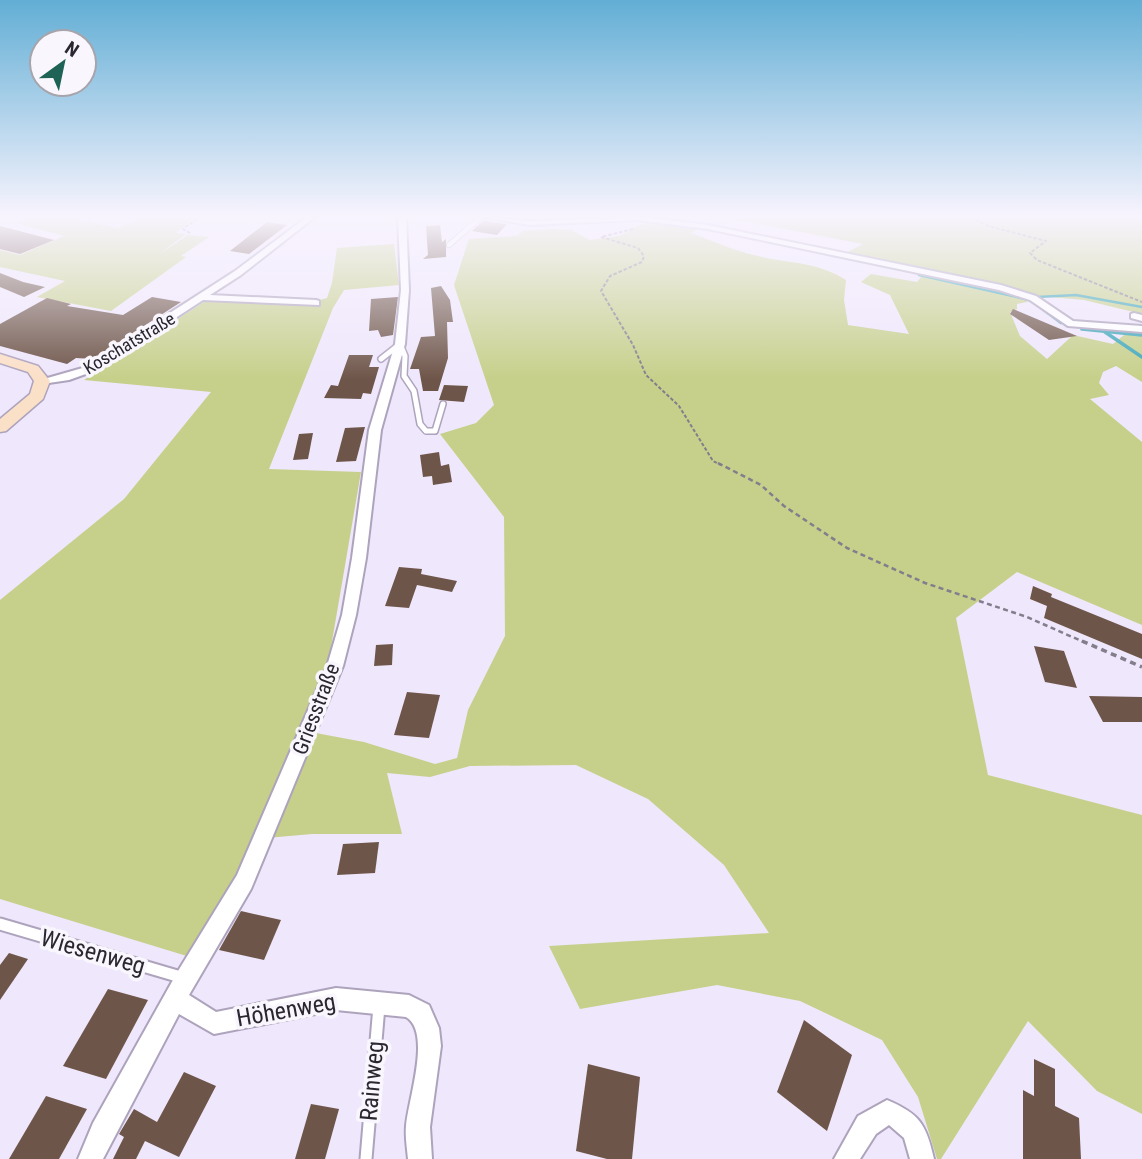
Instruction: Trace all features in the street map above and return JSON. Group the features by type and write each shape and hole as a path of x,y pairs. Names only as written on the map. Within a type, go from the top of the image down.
{"street":[{"name":"Koschatstraße","path":"42,381 69,377 90,369 237,271"},
{"name":"Griesstraße","path":"90,1159 102,1132 181,989 244,882 335,666 349,615 359,558 375,430 400,344 404,271"},
{"path":"920,271 1001,288 1033,298 1071,324 1142,329"},
{"path":"202,297 316,303"},
{"path":"0,358 33,369 42,381 37,396 0,427"},
{"name":"Höhenweg","path":"181,989 214,1023 336,999 409,1006 421,1013 428,1028 430,1046 418,1127 420,1159"},
{"path":"846,1159 867,1125 887,1112 905,1119 917,1135 922,1159"}],"lane":[{"path":"381,359 400,344 405,356 404,376 414,391 420,424 426,431 435,431 443,404"},
{"name":"Wiesenweg","path":"0,924 181,989"},
{"name":"Rainweg","path":"366,1159 379,1002"}],"path":[{"path":"621,271 610,276 601,291 633,345 646,375 679,406 713,461 761,485 784,506 847,548 925,583 1027,617 1142,667"},
{"path":"1065,271 1142,302"}],"green space":[{"path":"19,271 166,271 111,311 37,297 65,281"},
{"path":"334,271 397,271 399,285 344,290 333,308 269,469 361,472 329,659 305,731 364,742 435,764 457,758 468,710 505,636 504,517 440,434 476,423 494,405 454,285 459,271 829,271 846,280 844,300 848,325 909,334 890,295 861,282 871,274 917,282 921,277 920,273 912,271 1142,271 1142,314 1084,300 1028,295 1027,302 1017,304 1017,309 1010,312 1020,336 1047,359 1073,335 1113,344 1129,331 1142,332 1142,382 1116,366 1103,372 1099,383 1109,395 1090,399 1142,442 1142,625 1017,572 956,618 988,775 1142,815 1142,1114 1097,1091 1028,1021 941,1159 937,1159 918,1097 882,1040 800,1001 717,985 580,1009 549,946 769,933 724,865 648,799 576,765 470,766 430,777 387,773 402,834 312,834 255,839 190,957 0,899 0,600 124,499 211,392 84,380 207,300 316,305 319,300 327,298"}],"building":[{"path":"0,273 45,287 24,297 0,287"},
{"path":"441,286 450,300 453,322 447,322 448,358 438,391 423,391 419,369 410,369 421,337 435,336 431,288"},
{"path":"152,297 181,302 93,359 76,358 67,364 0,346 0,324 47,298 71,304 67,306 123,315"},
{"path":"398,297 393,335 381,337 378,330 369,331 371,299"},
{"path":"1013,309 1077,336 1049,340 1010,314"},
{"path":"349,355 373,355 369,367 379,367 371,394 363,393 361,399 324,398 331,385 338,386"},
{"path":"444,385 468,386 464,402 439,400"},
{"path":"365,427 356,461 336,462 345,428"},
{"path":"313,433 308,459 293,460 299,434"},
{"path":"439,452 441,466 449,464 452,482 433,485 432,476 423,477 420,455"},
{"path":"399,567 422,569 421,574 457,581 452,592 417,585 409,608 385,606"},
{"path":"1033,586 1052,594 1051,597 1142,634 1142,659 1044,618 1047,606 1030,599"},
{"path":"393,644 392,665 374,666 376,645"},
{"path":"1034,646 1064,651 1077,688 1045,682"},
{"path":"407,692 440,695 429,738 394,735"},
{"path":"1089,696 1142,697 1142,722 1103,722"},
{"path":"379,842 375,873 337,875 343,844"},
{"path":"241,911 281,920 264,960 219,950"},
{"path":"9,953 28,959 0,1000 0,965"},
{"path":"108,989 148,1000 106,1079 63,1066"},
{"path":"804,1020 852,1055 827,1131 777,1092"},
{"path":"1034,1059 1055,1069 1055,1106 1079,1118 1081,1159 1023,1159 1023,1090 1034,1096"},
{"path":"588,1064 640,1077 632,1159 607,1159 576,1151"},
{"path":"184,1072 216,1086 179,1157 145,1141 136,1159 113,1159 124,1137 119,1134 134,1109 157,1122"},
{"path":"46,1096 87,1109 59,1159 9,1159"},
{"path":"311,1104 339,1109 325,1159 295,1159"}],"waterway":[{"path":"919,275 1030,300 1061,323"},
{"path":"1037,297 1076,295 1142,307"},
{"path":"1082,329 1142,335"},
{"path":"1105,332 1142,357"}]}
